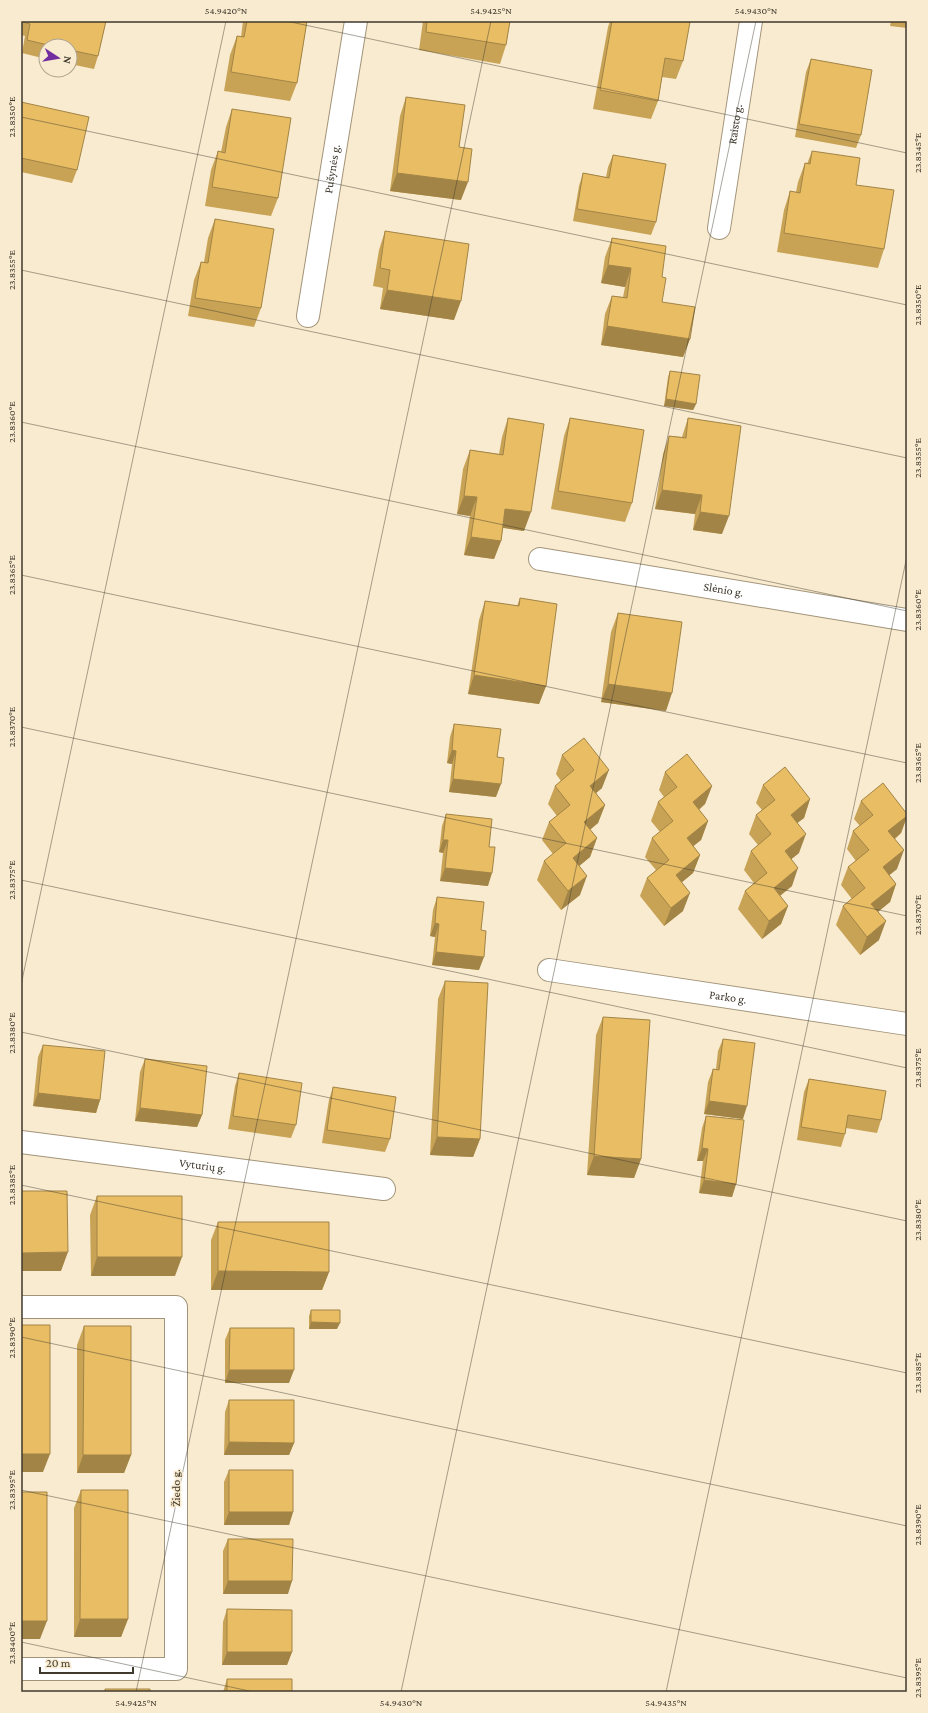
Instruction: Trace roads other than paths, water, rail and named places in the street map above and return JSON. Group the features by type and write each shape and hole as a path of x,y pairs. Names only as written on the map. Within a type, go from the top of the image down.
{"street":[{"name":"Pušynės g.","path":"308,316 356,21"},
{"name":"Raisto g.","path":"719,228 751,21"},
{"name":"Slėnio g.","path":"540,559 907,620"},
{"name":"Parko g.","path":"549,970 907,1024"},
{"name":"Vyturių g.","path":"21,1142 384,1189"},
{"name":"Žiedo g.","path":"21,1308 176,1307 176,1669 21,1669"}]}
